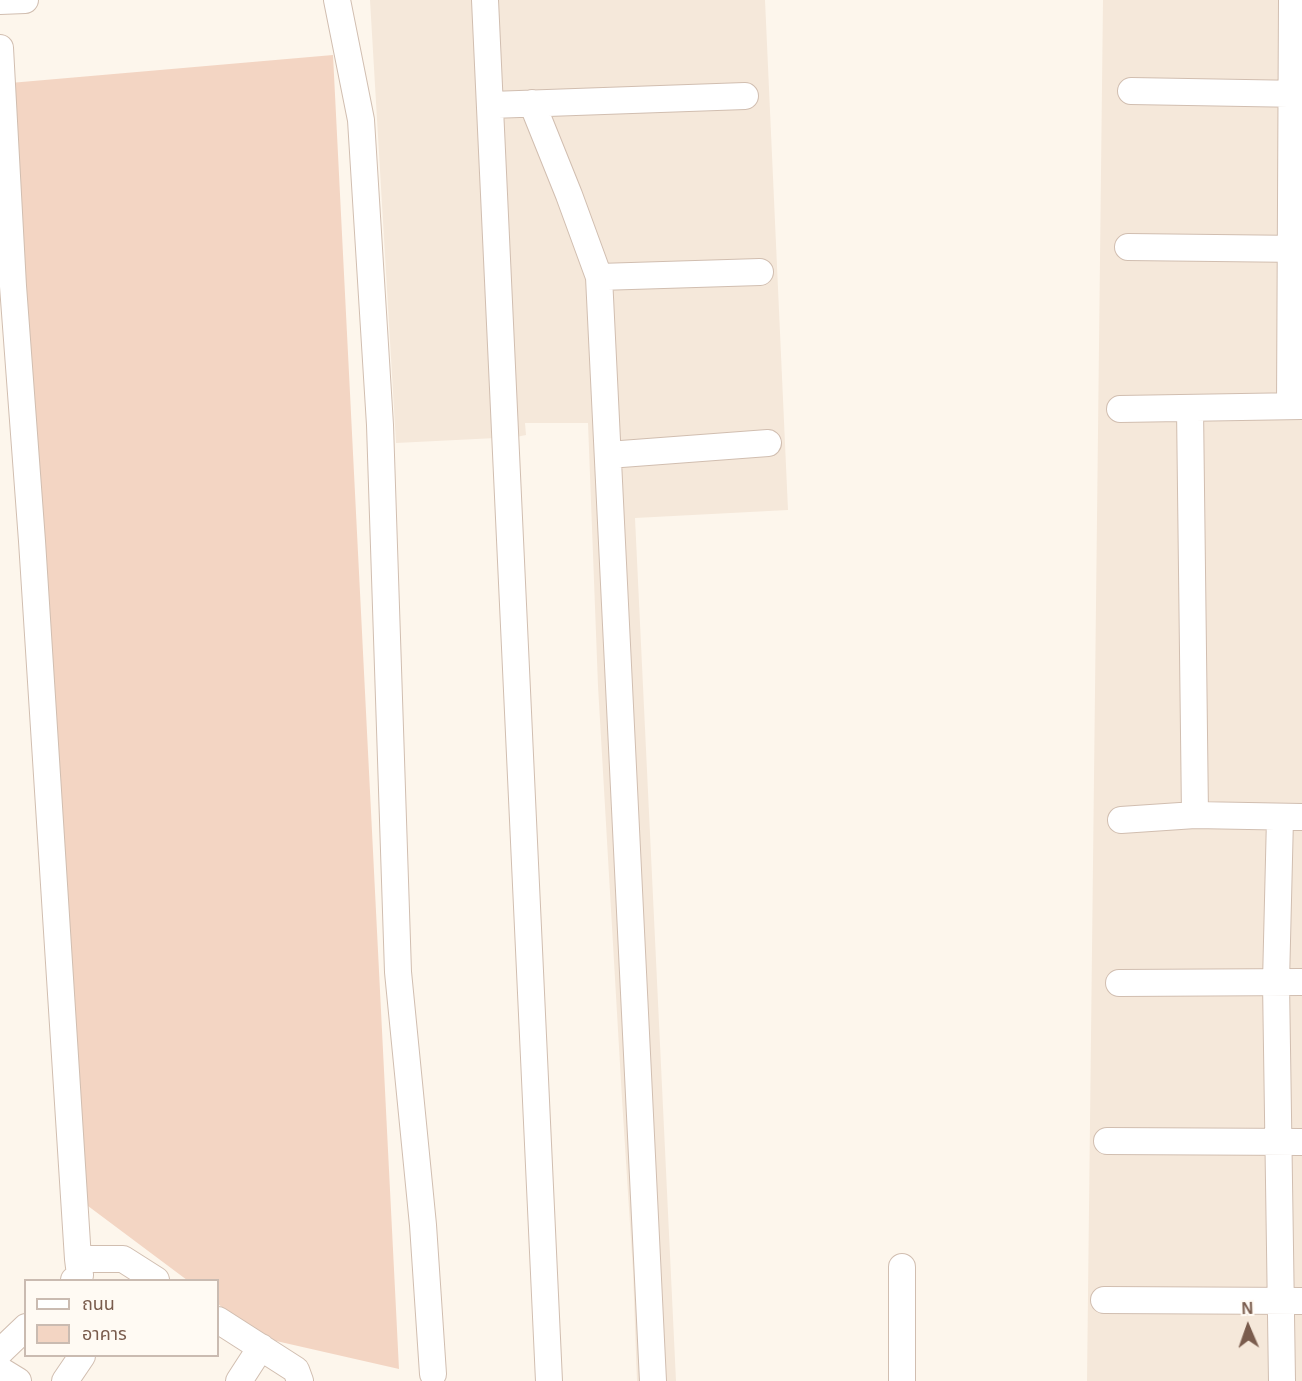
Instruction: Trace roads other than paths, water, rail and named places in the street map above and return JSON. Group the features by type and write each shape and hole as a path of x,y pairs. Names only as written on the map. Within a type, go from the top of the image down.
{"street":[{"path":"0,1 26,0"},
{"path":"337,0 362,120 380,425 398,972 423,1225 432,1374"},
{"path":"485,0 549,1381"},
{"path":"1120,409 1296,406 1298,94 1292,0"},
{"path":"0,48 76,1270 123,1259 143,1277"},
{"path":"1131,91 1298,94"},
{"path":"491,105 745,96"},
{"path":"532,103 599,277 653,1381"},
{"path":"1128,247 1297,249"},
{"path":"599,277 760,272"},
{"path":"1190,408 1195,815"},
{"path":"608,455 768,443"},
{"path":"1120,820 1195,815 1291,818 1276,982 1290,1142 1292,1301 1282,1381"},
{"path":"1119,982 1302,982"},
{"path":"1107,1141 1290,1142"},
{"path":"902,1267 902,1381"},
{"path":"1104,1300 1292,1301"},
{"path":"219,1321 296,1370 300,1381"},
{"path":"0,1352 24,1330"},
{"path":"239,1381 261,1347"},
{"path":"64,1381 81,1357"},
{"path":"0,1370 18,1381"}]}
